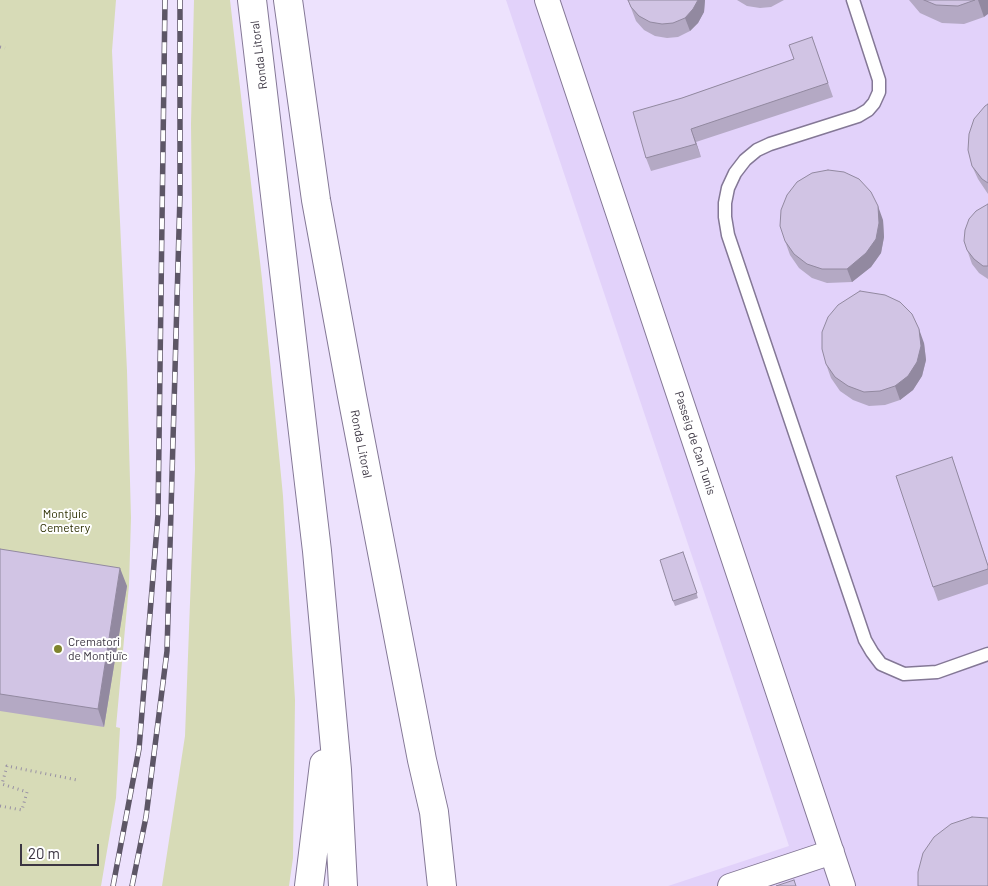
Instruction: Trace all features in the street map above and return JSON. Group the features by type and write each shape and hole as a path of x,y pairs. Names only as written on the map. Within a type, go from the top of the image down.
{"highway":[{"name":"Ronda Litoral","path":"252,0 317,551 332,698 339,791 343,886"},
{"name":"Ronda Litoral","path":"288,0 316,200 420,751 434,812 442,886"},
{"path":"309,886 332,698"},
{"path":"434,812 449,886"}],"street":[{"name":"Passeig de Can Tunis","path":"547,0 844,886"},
{"path":"730,886 832,852"}],"lane":[{"path":"853,0 879,80 879,92 874,103 868,110 858,116 770,144 757,150 744,160 728,188 725,217 728,235 865,640 872,652 881,664 904,674 937,672 988,654"}],"path":[{"path":"0,806 22,810 27,792 2,784 7,766 77,780"}],"shaded area":[{"path":"506,0 988,0 988,886 668,886 789,846"}],"green space":[{"name":"Montjuic Cemetery","path":"0,0 116,0 112,51 127,371 131,518 129,585 116,727 120,728 116,798 101,886 0,886"},
{"path":"194,0 230,0 262,279 283,496 295,700 293,858 289,886 162,886 185,736 195,469 191,124"}],"building":[{"path":"628,0 698,0 685,18 673,23 662,24 650,22 639,16"},
{"path":"924,0 975,0 958,6 936,5"},
{"path":"812,37 828,83 691,129 696,144 646,158 633,112 682,98 794,59 789,45"},
{"path":"988,104 988,183 982,179 972,166 968,150 969,134 974,119"},
{"path":"828,170 844,172 859,179 871,192 878,206 879,223 876,239 866,253 847,269 822,269 807,264 794,254 785,241 780,226 781,210 787,195 797,182 812,173"},
{"path":"988,204 988,266 983,266 967,250 964,241 969,219 976,211"},
{"path":"860,291 885,295 900,302 912,314 919,329 921,346 917,362 908,376 895,386 880,391 864,392 848,386 835,377 826,364 822,349 822,332 828,317 838,305"},
{"path":"952,457 988,569 933,587 896,476"},
{"name":"Crematori de Montjuïc","path":"0,549 120,568 98,709 0,694"},
{"path":"683,552 697,593 673,601 660,560"},
{"path":"972,817 988,818 988,886 918,886 918,872 923,853 934,837 951,824"},
{"path":"794,880 796,886 776,886"}],"railway":[{"path":"113,886 139,749 158,515 165,0"},
{"path":"132,886 146,817 167,651 180,195 180,0"}],"place":[{"name":"Crematori de Montjuïc","path":"58,649"}]}
